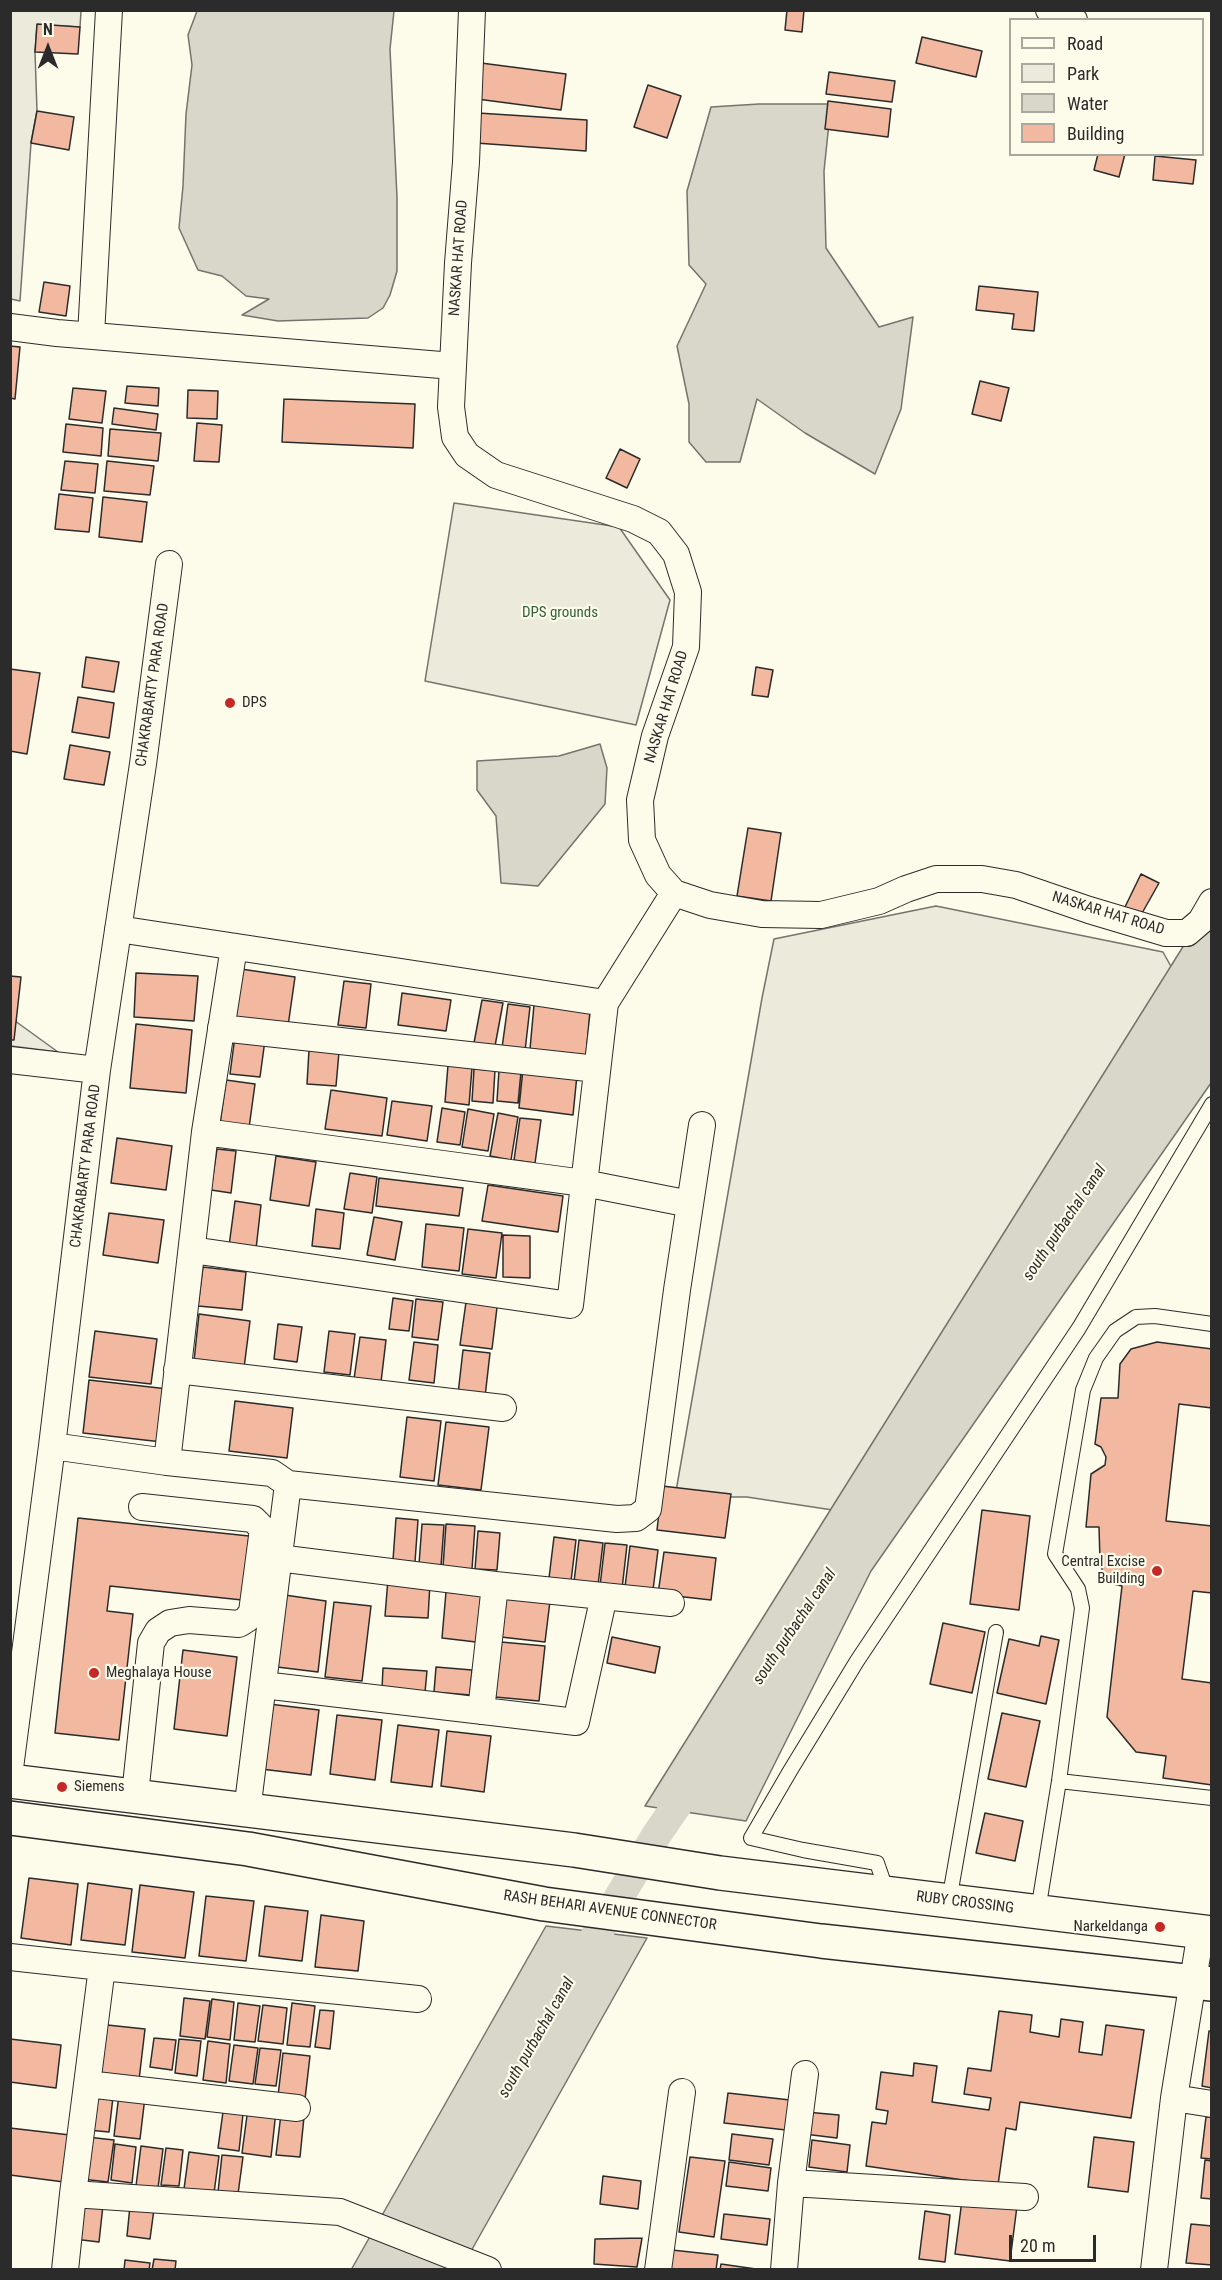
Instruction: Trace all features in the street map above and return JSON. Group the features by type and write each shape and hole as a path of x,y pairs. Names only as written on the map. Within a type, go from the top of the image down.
{"main road":[{"path":"10,1781 135,1795 247,1811"},
{"name":"RUBY CROSSING","path":"247,1811 574,1850 720,1873 1206,1932"},
{"name":"RASH BEHARI AVENUE CONNECTOR","path":"10,1818 248,1849 544,1904 704,1923 822,1941 1202,1984"}],"street":[{"path":"91,335 109,10"},
{"name":"NASKAR HAT ROAD","path":"472,10 466,162 458,263 451,407 455,437 467,455 496,475 633,519 659,532 676,554 688,592 686,647 655,736 640,800 642,840 658,875 674,893 710,905 762,914 821,915 879,901 936,879 982,879 1016,885 1166,933 1187,933 1202,921 1212,902"},
{"path":"1049,10 1069,18"},
{"path":"10,327 453,366"},
{"name":"CHAKRABARTY PARA ROAD","path":"10,1768 52,1446 97,1070 143,764 169,564"},
{"path":"192,1250 570,1305 604,1003 674,893"},
{"path":"118,929 604,1003"},
{"path":"167,1462 205,1132 234,947"},
{"path":"221,1028 597,1069"},
{"path":"10,1060 97,1070"},
{"path":"52,1446 167,1462 272,1473 288,1484 617,1519 636,1518 648,1509 702,1125"},
{"path":"205,1132 584,1183 690,1204"},
{"path":"177,1370 502,1408"},
{"path":"247,1811 288,1484"},
{"path":"135,1795 151,1643 159,1630 170,1623 189,1620 239,1624 247,1619 252,1612 263,1528 253,1519 142,1507"},
{"path":"278,1558 670,1604"},
{"path":"481,1711 495,1585"},
{"path":"263,1685 576,1722 604,1596"},
{"path":"1154,2270 1174,2098 1202,1984 1206,1932"},
{"path":"10,1957 418,1999"},
{"path":"65,2270 102,1967"},
{"path":"784,2270 791,2183 805,2074"},
{"path":"87,2084 297,2108"},
{"path":"658,2270 682,2092"},
{"path":"1174,2098 1212,2104"},
{"path":"791,2183 1025,2197"},
{"path":"73,2194 340,2212 488,2270"}],"lane":[{"path":"888,1893 877,1863 751,1838 857,1661 1079,1328 1212,1104"},
{"path":"1038,1912 1059,1781 1082,1608 1078,1589 1055,1554 1083,1390 1096,1358 1115,1331 1136,1317 1155,1316 1212,1324"},
{"path":"949,1901 996,1632"},
{"path":"1059,1781 1212,1798"}],"green space":[{"path":"11,11 81,11 80,27 37,25 35,52 37,111 31,143 20,301 11,299"},
{"name":"DPS grounds","path":"454,503 619,527 670,600 636,725 425,681"},
{"path":"936,906 1163,952 1201,1021 872,1516 747,1497 675,1497 774,939"},
{"path":"11,1018 58,1052 11,1046"}],"water":[{"path":"197,11 394,11 390,49 397,197 397,271 390,295 383,308 368,318 278,321 242,315 269,299 246,296 222,276 198,270 179,228 186,114 192,65 188,35"},
{"path":"831,104 824,171 826,248 879,327 913,317 901,409 875,474 805,433 757,399 740,462 706,462 689,442 689,404 677,346 706,284 689,265 687,191 711,107"},
{"path":"600,744 607,768 605,804 538,886 501,883 496,816 477,790 477,761 559,756"},
{"path":"1211,902 1211,1083 871,1571 746,1821 645,1806"},
{"path":"546,1926 647,1938 461,2269 351,2270"}],"building":[{"path":"787,10 804,10 802,32 785,30"},
{"path":"37,24 80,27 78,54 35,52"},
{"path":"922,37 982,51 976,77 916,63"},
{"path":"481,63 566,74 561,110 477,99"},
{"path":"829,72 895,81 892,102 826,94"},
{"path":"648,85 681,96 667,138 634,127"},
{"path":"828,101 891,109 888,137 825,129"},
{"path":"37,111 74,117 69,150 31,143"},
{"path":"478,113 587,120 586,151 476,143"},
{"path":"1098,156 1124,156 1119,177 1094,170"},
{"path":"1155,156 1196,160 1193,184 1153,180"},
{"path":"44,282 70,286 66,316 39,312"},
{"path":"979,286 1038,292 1034,331 1012,329 1014,314 976,310"},
{"path":"10,346 20,347 15,399 10,398"},
{"path":"980,381 1009,388 1001,421 972,414"},
{"path":"127,386 159,388 158,406 125,403"},
{"path":"73,388 106,391 102,423 69,419"},
{"path":"188,390 218,391 217,419 187,418"},
{"path":"284,399 415,404 413,448 282,442"},
{"path":"114,408 158,414 156,430 112,424"},
{"path":"197,423 222,425 219,462 194,461"},
{"path":"66,424 103,428 101,456 63,452"},
{"path":"110,429 161,433 158,461 108,456"},
{"path":"620,449 640,459 627,488 606,478"},
{"path":"65,461 98,464 95,493 61,490"},
{"path":"107,461 154,466 150,495 104,491"},
{"path":"59,494 93,498 89,532 55,529"},
{"path":"103,497 147,502 142,542 99,537"},
{"path":"86,657 119,662 114,692 82,687"},
{"path":"756,667 773,670 768,697 752,695"},
{"path":"10,669 40,673 27,754 10,751"},
{"path":"78,697 114,703 109,738 72,732"},
{"path":"70,745 110,752 104,785 64,779"},
{"path":"748,828 781,833 771,901 737,896"},
{"path":"1141,874 1159,883 1141,915 1124,909"},
{"path":"241,969 295,977 287,1033 233,1026"},
{"path":"136,973 198,976 194,1021 134,1017"},
{"path":"10,976 21,977 14,1040 10,1040"},
{"path":"344,981 371,984 366,1028 338,1025"},
{"path":"402,993 451,1000 446,1031 398,1025"},
{"path":"482,1000 503,1003 495,1046 474,1043"},
{"path":"508,1004 530,1007 525,1051 502,1048"},
{"path":"534,1005 590,1011 586,1055 530,1049"},
{"path":"136,1024 192,1030 186,1093 130,1088"},
{"path":"235,1036 265,1040 260,1077 230,1074"},
{"path":"309,1050 339,1052 336,1086 307,1084"},
{"path":"448,1065 472,1068 469,1105 445,1102"},
{"path":"474,1069 495,1070 493,1103 472,1101"},
{"path":"523,1069 577,1075 573,1115 519,1108"},
{"path":"499,1070 521,1072 518,1103 497,1101"},
{"path":"226,1080 255,1084 249,1128 220,1124"},
{"path":"331,1090 387,1098 382,1136 325,1129"},
{"path":"392,1101 432,1106 427,1141 387,1135"},
{"path":"442,1108 465,1112 460,1145 437,1142"},
{"path":"468,1109 494,1114 488,1151 462,1147"},
{"path":"498,1113 518,1117 511,1160 490,1156"},
{"path":"520,1118 541,1120 535,1163 514,1160"},
{"path":"117,1138 172,1146 166,1190 111,1183"},
{"path":"217,1149 236,1151 231,1193 211,1190"},
{"path":"276,1156 316,1162 309,1206 270,1200"},
{"path":"350,1173 377,1177 372,1213 344,1209"},
{"path":"379,1178 463,1188 459,1216 376,1206"},
{"path":"488,1185 563,1196 558,1232 482,1221"},
{"path":"235,1201 261,1205 256,1249 229,1246"},
{"path":"316,1209 344,1213 340,1249 312,1246"},
{"path":"109,1213 164,1220 158,1263 103,1255"},
{"path":"374,1217 402,1222 395,1260 367,1255"},
{"path":"426,1224 464,1228 459,1271 422,1267"},
{"path":"468,1229 502,1233 496,1278 462,1274"},
{"path":"503,1235 530,1236 530,1278 503,1277"},
{"path":"203,1267 246,1272 242,1310 198,1306"},
{"path":"467,1295 498,1299 492,1349 460,1345"},
{"path":"393,1298 413,1301 409,1331 389,1329"},
{"path":"416,1299 443,1302 438,1340 412,1337"},
{"path":"199,1314 250,1321 244,1368 194,1361"},
{"path":"278,1324 302,1327 297,1362 274,1359"},
{"path":"95,1331 157,1339 151,1384 89,1377"},
{"path":"329,1331 355,1334 350,1375 324,1372"},
{"path":"360,1337 386,1340 381,1382 354,1379"},
{"path":"414,1342 438,1345 434,1383 409,1380"},
{"name":"Central Excise Building","path":"1157,1342 1212,1349 1212,1408 1179,1404 1166,1521 1212,1526 1212,1593 1193,1591 1182,1679 1212,1683 1212,1785 1163,1778 1166,1756 1136,1752 1107,1717 1122,1586 1105,1582 1100,1561 1099,1527 1086,1527 1091,1474 1105,1465 1106,1457 1101,1447 1095,1444 1101,1398 1118,1398 1120,1364 1131,1349"},
{"path":"463,1350 490,1353 485,1397 458,1394"},
{"path":"89,1380 168,1389 162,1442 83,1433"},
{"path":"235,1401 293,1408 287,1458 229,1451"},
{"path":"407,1417 441,1421 434,1481 400,1477"},
{"path":"446,1422 489,1427 481,1490 438,1485"},
{"path":"662,1486 731,1494 725,1538 657,1530"},
{"path":"982,1510 1030,1516 1019,1610 970,1604"},
{"name":"Meghalaya House","path":"78,1518 249,1536 242,1600 110,1586 107,1611 133,1614 119,1740 55,1733"},
{"path":"396,1518 418,1520 415,1562 393,1560"},
{"path":"422,1524 444,1525 441,1566 419,1564"},
{"path":"446,1524 475,1526 472,1569 443,1567"},
{"path":"478,1531 500,1533 497,1570 475,1569"},
{"path":"554,1537 576,1540 571,1581 549,1578"},
{"path":"579,1540 603,1543 598,1585 574,1582"},
{"path":"605,1543 627,1545 622,1589 600,1586"},
{"path":"630,1546 658,1550 652,1598 624,1595"},
{"path":"664,1552 716,1558 711,1600 658,1594"},
{"path":"388,1579 430,1583 428,1618 385,1616"},
{"path":"446,1592 481,1595 476,1642 442,1638"},
{"path":"278,1594 326,1601 318,1672 269,1666"},
{"path":"506,1596 550,1601 545,1642 501,1637"},
{"path":"334,1602 371,1606 362,1681 325,1677"},
{"path":"943,1623 985,1632 972,1693 930,1684"},
{"path":"1041,1636 1059,1640 1046,1704 997,1693 1009,1639 1039,1646"},
{"path":"612,1637 660,1647 655,1673 607,1663"},
{"path":"501,1642 545,1646 539,1701 495,1697"},
{"path":"183,1650 237,1657 227,1736 174,1729"},
{"path":"436,1667 472,1670 470,1695 434,1692"},
{"path":"383,1668 427,1671 425,1692 382,1689"},
{"path":"269,1704 319,1710 311,1775 261,1769"},
{"path":"1002,1713 1040,1721 1026,1787 988,1779"},
{"path":"337,1715 382,1720 375,1780 330,1774"},
{"path":"398,1725 439,1730 432,1787 391,1782"},
{"path":"447,1731 491,1736 484,1792 441,1786"},
{"path":"985,1813 1023,1821 1015,1861 976,1853"},
{"path":"29,1878 78,1884 71,1945 21,1938"},
{"path":"88,1883 132,1889 125,1945 81,1940"},
{"path":"140,1885 194,1892 185,1958 132,1952"},
{"path":"206,1896 254,1901 246,1961 199,1956"},
{"path":"265,1906 308,1911 302,1961 259,1956"},
{"path":"321,1915 364,1921 358,1971 315,1967"},
{"path":"184,1998 210,2001 205,2039 180,2036"},
{"path":"212,1999 234,2002 230,2040 207,2037"},
{"path":"238,2003 260,2006 255,2042 234,2040"},
{"path":"292,2003 315,2006 310,2047 287,2045"},
{"path":"263,2005 287,2008 283,2044 258,2041"},
{"path":"320,2010 334,2011 330,2049 315,2047"},
{"path":"999,2011 1032,2015 1030,2032 1059,2037 1061,2019 1083,2022 1079,2052 1102,2055 1106,2025 1144,2030 1131,2118 1020,2102 1016,2130 1006,2128 998,2185 866,2166 872,2122 886,2124 888,2111 876,2109 881,2072 913,2076 914,2063 937,2066 932,2102 989,2110 991,2098 964,2094 968,2068 991,2071"},
{"path":"98,2024 145,2029 139,2080 92,2074"},
{"path":"1209,2031 1212,2031 1212,2088 1202,2086"},
{"path":"154,2038 176,2040 172,2070 150,2067"},
{"path":"10,2039 61,2045 56,2088 10,2082"},
{"path":"179,2039 201,2041 197,2076 175,2073"},
{"path":"208,2041 230,2044 226,2083 203,2080"},
{"path":"234,2045 258,2048 253,2084 229,2081"},
{"path":"260,2048 281,2050 276,2086 255,2084"},
{"path":"283,2053 310,2056 305,2099 278,2096"},
{"path":"728,2093 790,2100 786,2130 724,2123"},
{"path":"119,2094 145,2097 140,2139 114,2136"},
{"path":"93,2095 113,2097 109,2132 88,2130"},
{"path":"248,2108 276,2111 271,2157 242,2153"},
{"path":"223,2112 243,2114 239,2151 218,2148"},
{"path":"806,2112 839,2115 837,2138 804,2134"},
{"path":"281,2114 304,2117 300,2157 276,2155"},
{"path":"1206,2117 1212,2117 1212,2159 1201,2158"},
{"path":"10,2128 70,2135 64,2182 10,2175"},
{"path":"732,2134 773,2139 769,2165 729,2160"},
{"path":"87,2137 114,2140 108,2182 82,2179"},
{"path":"1094,2137 1134,2142 1128,2192 1088,2187"},
{"path":"812,2140 850,2145 847,2172 809,2167"},
{"path":"115,2144 136,2147 132,2183 111,2180"},
{"path":"141,2146 163,2149 158,2188 136,2186"},
{"path":"166,2148 183,2150 179,2186 161,2185"},
{"path":"189,2152 219,2156 214,2193 184,2189"},
{"path":"222,2155 243,2157 238,2194 218,2192"},
{"path":"690,2157 725,2161 714,2237 679,2232"},
{"path":"1205,2160 1212,2161 1212,2199 1201,2198"},
{"path":"729,2162 771,2168 768,2191 726,2186"},
{"path":"603,2176 641,2181 638,2209 600,2204"},
{"path":"962,2200 1017,2206 1010,2261 955,2254"},
{"path":"78,2202 103,2205 99,2242 74,2239"},
{"path":"130,2206 154,2209 150,2239 127,2236"},
{"path":"925,2211 950,2215 945,2262 919,2259"},
{"path":"724,2214 770,2219 767,2245 721,2239"},
{"path":"1191,2224 1212,2226 1212,2265 1186,2263"},
{"path":"642,2238 637,2267 594,2264 595,2239"},
{"path":"672,2250 718,2255 716,2270 670,2270"},
{"path":"154,2259 176,2261 175,2270 152,2270"},
{"path":"125,2260 150,2263 149,2270 124,2270"},
{"path":"721,2264 763,2270 720,2270"}],"waterway":[{"name":"south purbachal canal","path":"577,1967 657,1834 697,1776"}],"place":[{"name":"DPS","path":"230,703"},
{"name":"Central Excise Building","path":"1157,1571"},
{"name":"Meghalaya House","path":"94,1673"},
{"name":"Siemens","path":"62,1787"},
{"name":"Narkeldanga","path":"1160,1927"}]}
